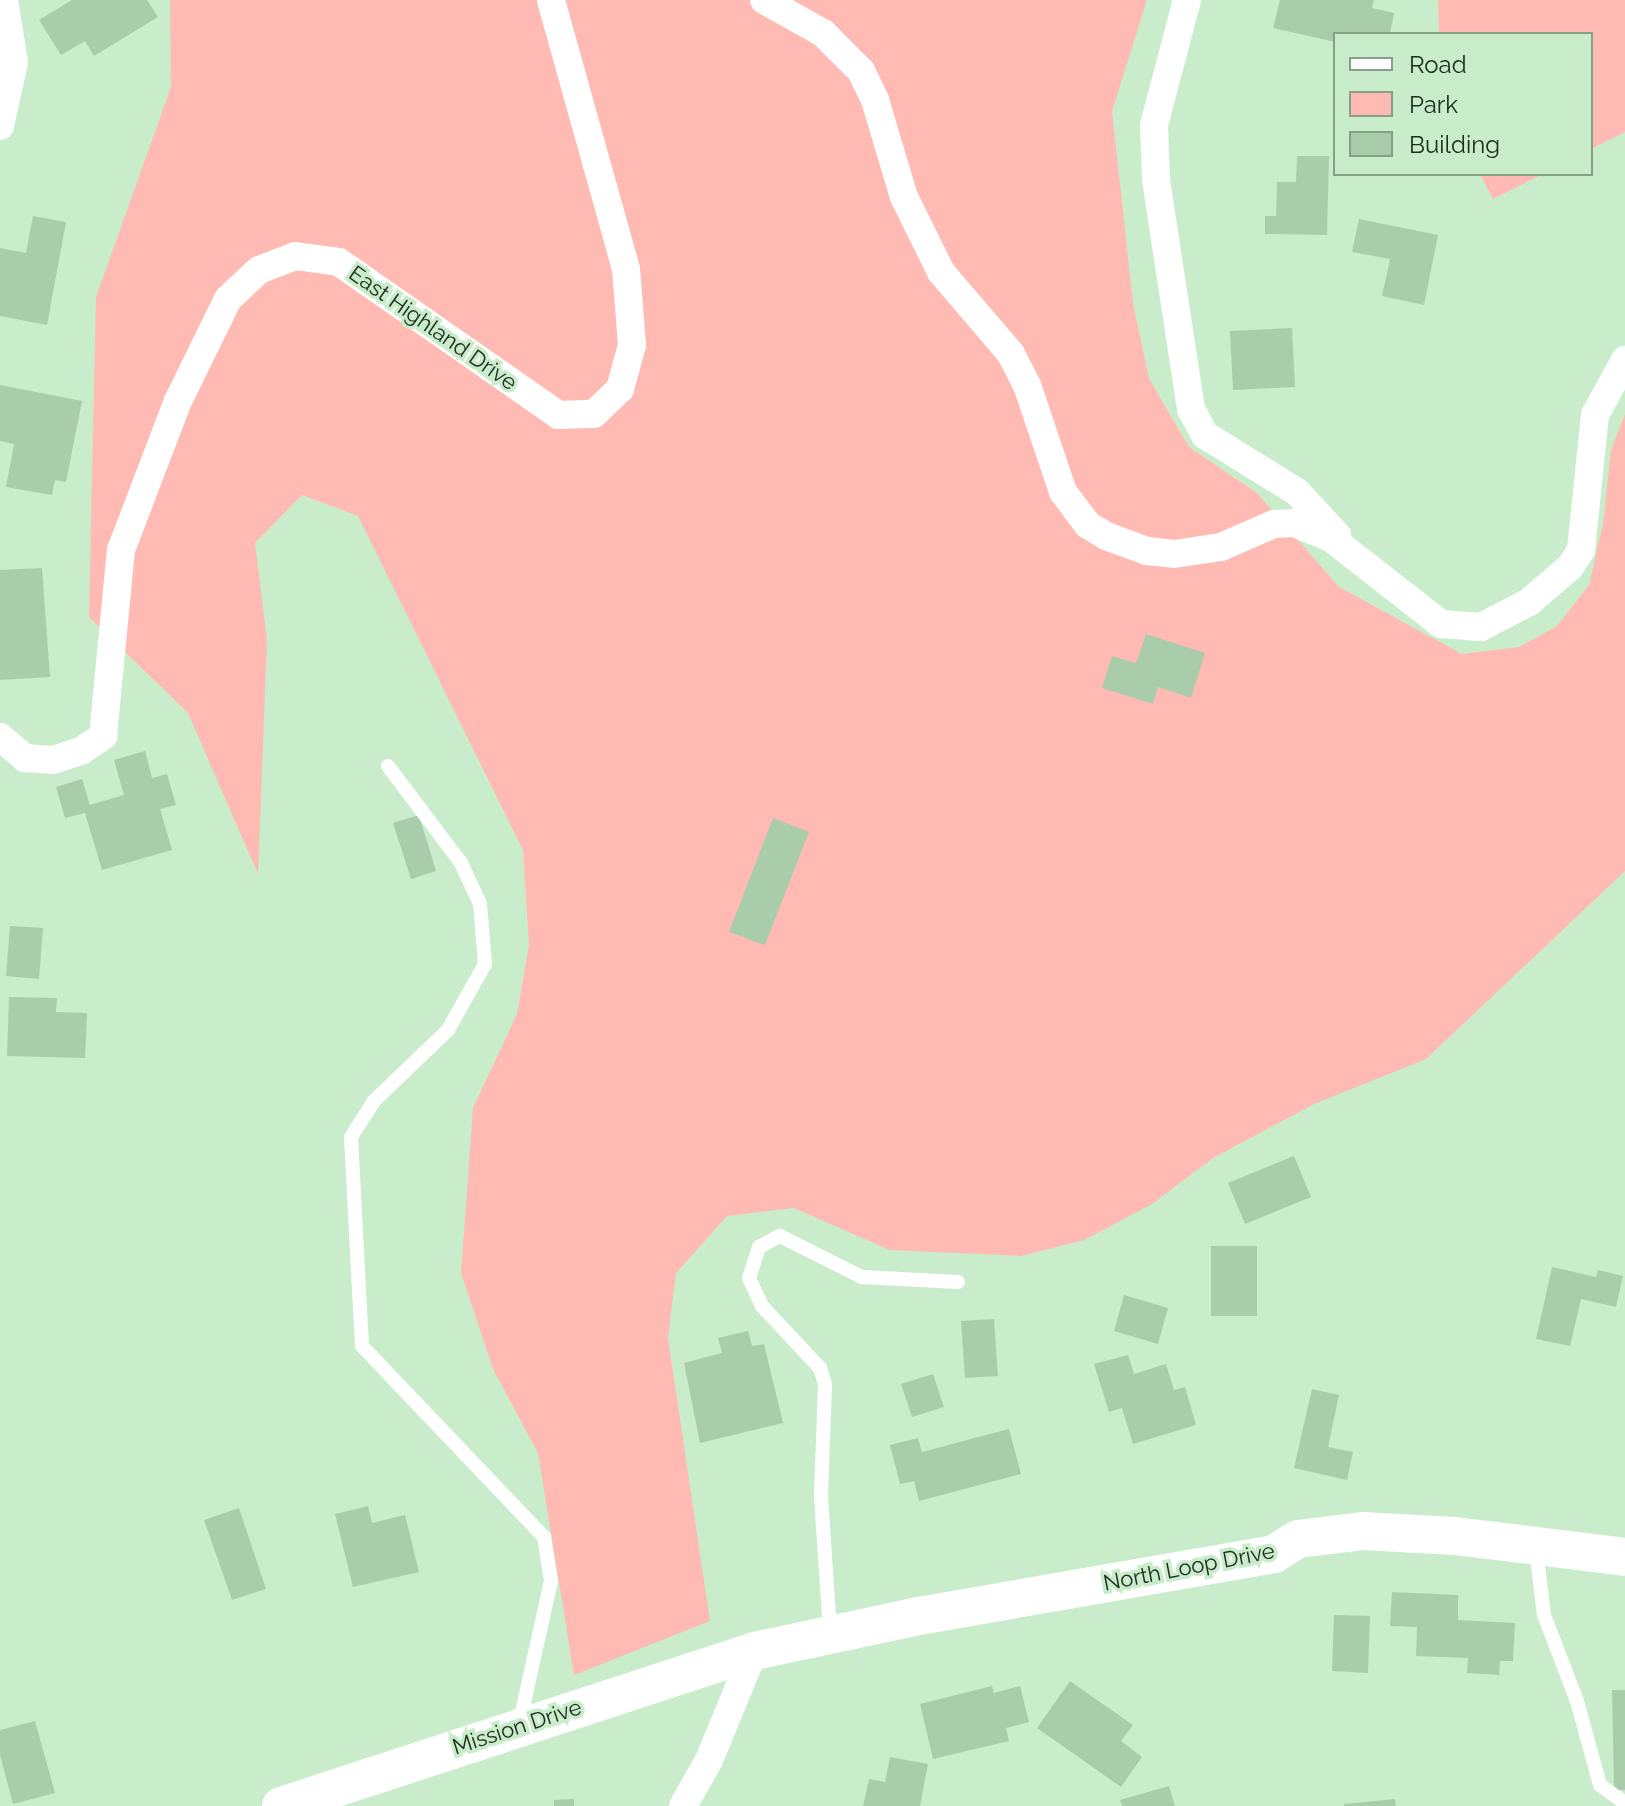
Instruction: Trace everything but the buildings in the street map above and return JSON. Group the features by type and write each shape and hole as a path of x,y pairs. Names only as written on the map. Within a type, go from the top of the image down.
{"street":[{"path":"0,126 14,62 4,0"},
{"name":"East Highland Drive","path":"0,737 25,758 53,760 81,751 103,736 121,550 178,401 222,311 259,270 295,256 339,262 558,415 594,414 620,389 632,345 626,269 551,0"},
{"path":"764,0 823,33 861,71 916,222 941,272 1011,354 1063,492 1088,525 1147,551 1174,554 1221,547 1274,524 1294,523 1331,538 1372,574 1441,624 1461,629 1501,620 1570,567 1581,550 1595,415 1625,360"},
{"path":"1187,0 1154,125 1156,180 1191,409 1205,435 1297,492 1372,574"},
{"name":"North Loop Drive","path":"754,1651 830,1633 1274,1554 1298,1539 1322,1534 1455,1536 1536,1549 1625,1557"},
{"path":"683,1806 709,1760 754,1651"},
{"name":"Mission Drive","path":"281,1806 519,1725 754,1651"}],"lane":[{"path":"388,766 461,863 480,904 485,964 448,1030 374,1101 351,1137 362,1346 544,1537 551,1581 519,1725"},
{"path":"830,1633 821,1495 825,1384 820,1368 762,1306 749,1278 759,1247 780,1236 862,1277 958,1282"},
{"path":"1536,1549 1544,1615 1577,1701 1600,1785 1625,1803"}],"green space":[{"path":"170,0 1147,0 1112,111 1133,303 1149,379 1189,447 1257,493 1339,587 1462,654 1519,647 1557,626 1589,585 1603,524 1611,450 1625,414 1625,871 1426,1059 1314,1104 1213,1158 1152,1204 1084,1240 1021,1256 890,1250 794,1208 727,1216 676,1273 668,1338 710,1621 574,1675 538,1453 493,1369 461,1273 473,1108 517,1014 529,945 523,850 358,516 302,495 255,543 267,640 258,874 188,713 89,617 96,297 171,87"},
{"path":"1438,0 1625,0 1625,132 1593,148 1593,32 1439,32"},
{"path":"1481,176 1539,176 1493,199"}]}
